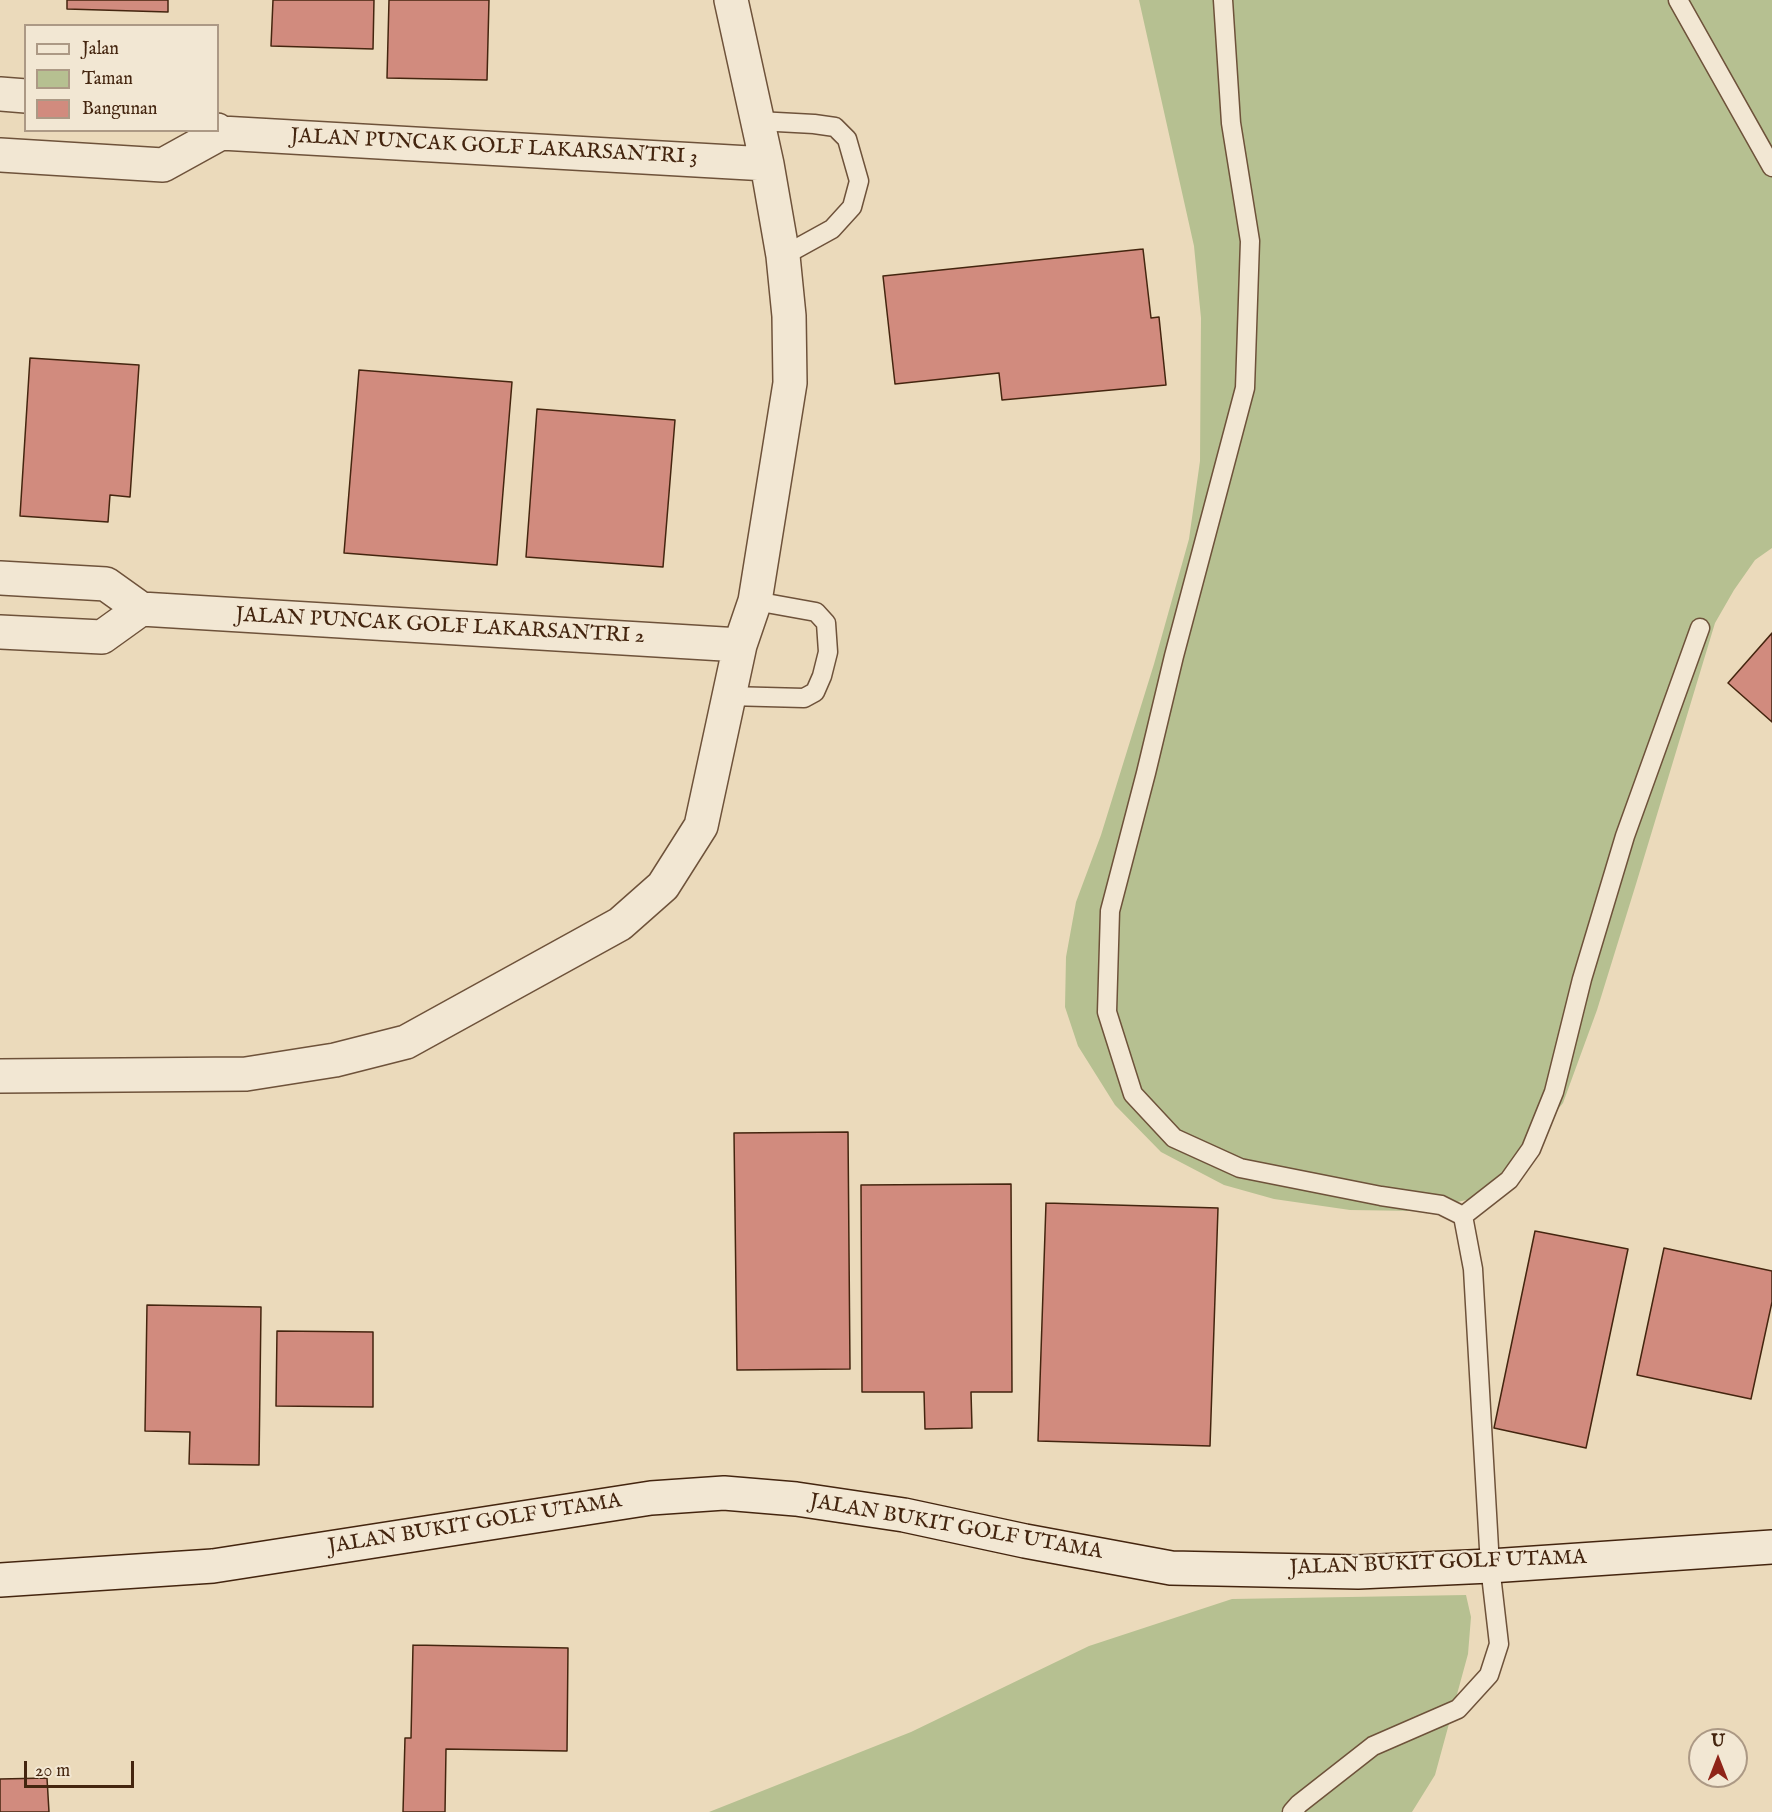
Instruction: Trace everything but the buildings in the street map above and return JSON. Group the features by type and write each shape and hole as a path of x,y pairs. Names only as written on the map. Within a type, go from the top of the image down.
{"street":[{"path":"0,1077 246,1074 335,1060 406,1042 620,924 663,886 700,826 740,645 755,601 790,383 789,316 783,256 767,164 731,0"},
{"path":"0,94 24,96"},
{"name":"JALAN PUNCAK GOLF LAKARSANTRI 3","path":"0,155 163,165 219,132 767,164"},
{"path":"0,578 106,584 141,609 102,637 0,632"},
{"name":"JALAN PUNCAK GOLF LAKARSANTRI 2","path":"141,609 740,645"},
{"name":"JALAN BUKIT GOLF UTAMA","path":"0,1580 213,1566 639,1500 724,1493 796,1499 904,1515 1025,1541 1171,1568 1358,1572 1490,1566 1772,1547"}],"lane":[{"path":"1223,0 1231,123 1250,242 1245,388 1110,911 1107,1012 1133,1094 1174,1138 1240,1168 1441,1205 1463,1216"},
{"path":"1678,0 1772,167"},
{"path":"758,121 835,127 847,139 859,181 852,207 832,229 783,256"},
{"path":"728,696 804,698 815,692 822,676 828,652 826,623 816,612 755,601"},
{"path":"1463,1216 1509,1180 1531,1149 1554,1092 1582,979 1625,836 1700,628"},
{"path":"1292,1812 1373,1746 1458,1709 1489,1675 1499,1644 1490,1566 1473,1269 1463,1216"}],"green space":[{"path":"1139,0 1772,0 1772,548 1755,560 1715,623 1597,1010 1563,1103 1518,1159 1471,1199 1416,1211 1350,1210 1274,1199 1224,1185 1161,1152 1115,1105 1078,1046 1065,1007 1066,957 1076,902 1101,835 1154,664 1189,539 1200,461 1201,318 1194,246"},
{"path":"1466,1595 1471,1617 1468,1654 1435,1775 1412,1812 709,1812 911,1732 1089,1646 1232,1599"}]}
